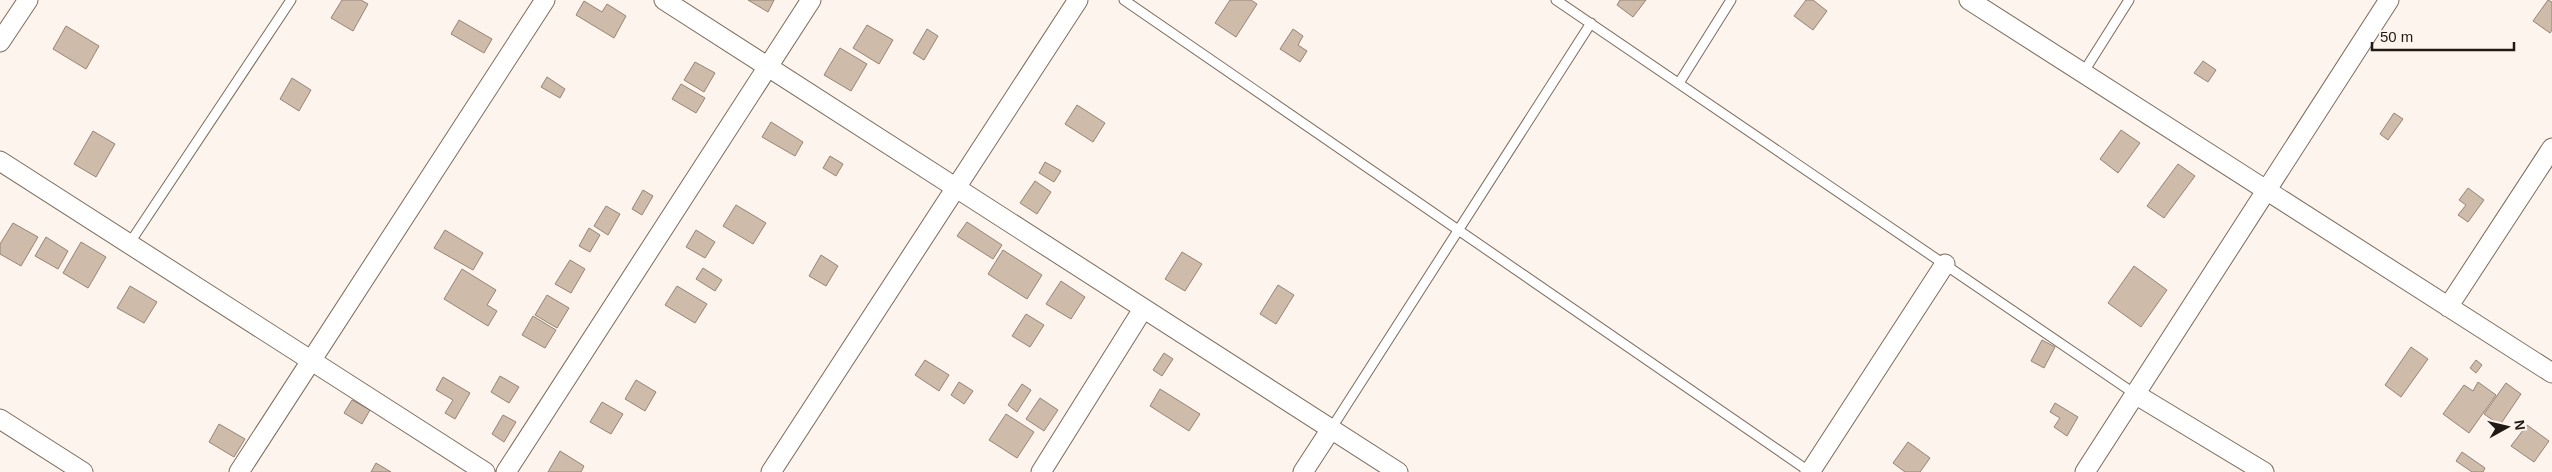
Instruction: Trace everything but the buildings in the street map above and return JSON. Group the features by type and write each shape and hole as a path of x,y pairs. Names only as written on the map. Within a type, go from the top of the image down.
{"street":[{"path":"0,42 28,0"},
{"path":"239,472 545,0"},
{"path":"664,0 1398,472"},
{"path":"506,472 811,0"},
{"path":"771,472 1078,0"},
{"path":"1969,0 2552,373"},
{"path":"2085,472 2389,0"},
{"path":"2448,307 2552,148"},
{"path":"0,161 485,472"},
{"path":"1810,472 1945,264"},
{"path":"1041,472 1143,309"},
{"path":"2135,394 2264,472"},
{"path":"0,419 83,472"},
{"path":"1303,472 1331,429"}],"lane":[{"path":"129,244 291,0"},
{"path":"1124,0 1810,472"},
{"path":"1556,0 2135,394"},
{"path":"1679,83 1731,0"},
{"path":"2083,73 2129,0"},
{"path":"1331,429 1460,231 1591,23"}]}
